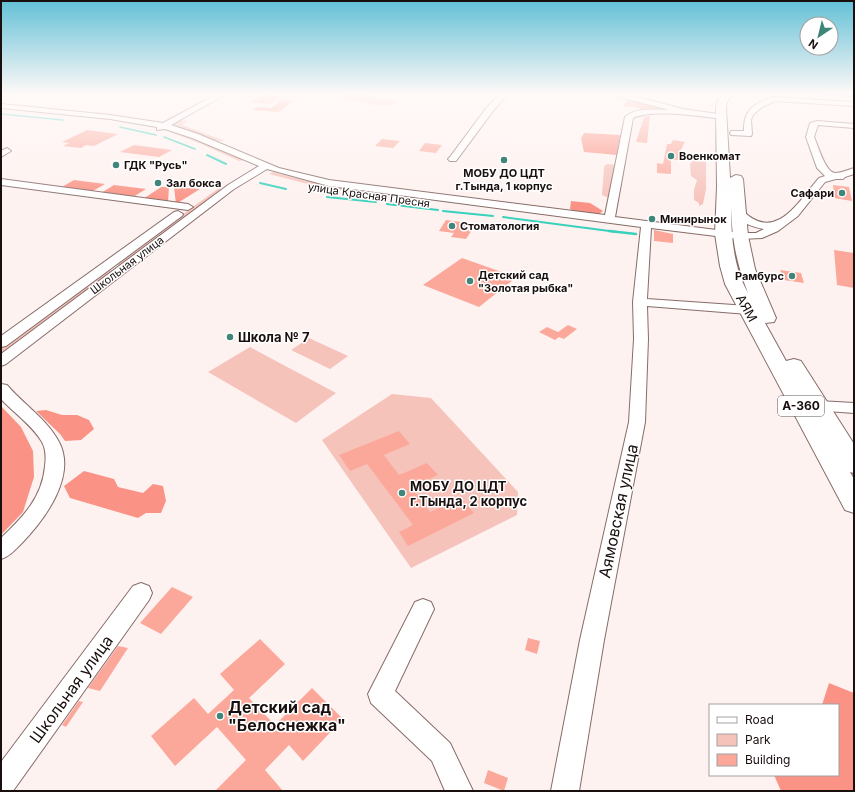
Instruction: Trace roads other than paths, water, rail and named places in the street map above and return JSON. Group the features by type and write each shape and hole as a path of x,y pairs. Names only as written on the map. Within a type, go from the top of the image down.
{"highway":[{"name":"АЯМ","path":"722,130 724,187 723,236 728,266 732,278 854,503"},
{"path":"734,130 735,139"},
{"name":"АЯМ","path":"736,170 741,238 747,269 770,324 854,464"}],"street":[{"name":"улица Красная Пресня","path":"165,130 178,138 206,150"},
{"name":"улица Красная Пресня","path":"173,130 195,136 251,167 289,183 337,192 414,202 502,210 723,236"},
{"path":"453,159 475,130"},
{"path":"609,220 626,130"},
{"path":"735,139 748,134 748,130"},
{"path":"811,130 810,137 822,168 828,174 854,180"},
{"name":"улица Красная Пресня","path":"251,167 266,166 293,175 329,183 723,236"},
{"name":"Школьная улица","path":"1,343 188,206 217,186 251,167"},
{"name":"Школьная улица","path":"1,361 231,187 251,167"},
{"path":"723,236 752,240 769,232 783,224 794,214 819,183 834,176 854,171"},
{"path":"1,182 188,206"},
{"path":"217,186 231,187"},
{"path":"739,213 748,221 758,226 770,227 783,224"},
{"name":"Аямовская улица","path":"565,791 592,640 637,422 641,339 640,302 646,228"},
{"path":"106,267 122,269"},
{"path":"640,302 748,310"},
{"path":"1,389 49,439 53,448 54,462 53,481 47,499 36,515 1,551"},
{"path":"819,406 854,408"},
{"name":"Школьная улица","path":"1,785 141,593"},
{"path":"423,609 380,694 441,752 459,791"}],"waterway":[{"path":"133,130 156,135"},
{"path":"164,137 195,149"},
{"path":"207,155 226,164"},
{"path":"260,183 286,189"},
{"path":"327,197 376,202"},
{"path":"387,204 438,210"},
{"path":"443,211 493,216"},
{"path":"503,217 612,231"},
{"path":"612,231 636,234"},
{"path":"612,231 617,232"}],"place":[{"name":"Военкомат","path":"671,156"},
{"name":"МОБУ ДО ЦДТ г.Тында, 1 корпус","path":"504,160"},
{"name":"ГДК \"Русь\"","path":"116,165"},
{"name":"Зал бокса","path":"158,183"},
{"name":"Сафари","path":"842,193"},
{"name":"Минирынок","path":"652,219"},
{"name":"Стоматология","path":"452,226"},
{"name":"Рамбурс","path":"792,276"},
{"name":"Детский сад \"Золотая рыбка\"","path":"470,281"},
{"name":"Школа № 7","path":"230,337"},
{"name":"МОБУ ДО ЦДТ г.Тында, 2 корпус","path":"402,493"},
{"name":"Детский сад \"Белоснежка\"","path":"220,716"}]}
